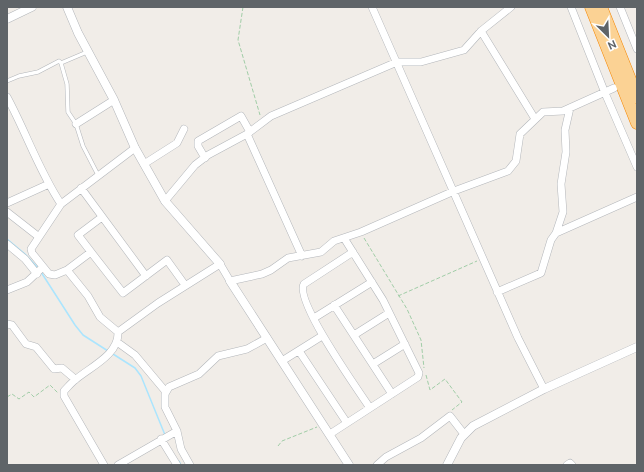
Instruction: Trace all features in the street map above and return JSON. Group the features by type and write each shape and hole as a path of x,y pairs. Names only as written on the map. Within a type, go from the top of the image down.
{"highway":[{"path":"591,7 637,122"},
{"path":"601,7 637,97"}],"street":[{"path":"7,19 32,7"},
{"path":"67,7 88,52 114,100 135,148 165,201 220,264 330,434 348,465"},
{"path":"372,7 497,292 544,389"},
{"path":"165,201 195,165 249,133 271,116 397,62 421,62 464,50 481,31 511,7"},
{"path":"572,7 605,93 637,167"},
{"path":"620,7 637,49"},
{"path":"481,31 535,119"},
{"path":"230,281 262,274 271,270 288,258 321,252 334,241 361,232 454,191 508,171 516,161 520,134 535,119 544,112 563,111 614,88"},
{"path":"7,97 23,127 49,184 61,204"},
{"path":"76,124 114,100"},
{"path":"497,292 541,273 563,212 561,184 566,152 565,130 570,108"},
{"path":"205,158 198,146 198,141 241,116 302,256"},
{"path":"144,164 177,143 184,129"},
{"path":"40,270 31,249 61,204 135,148"},
{"path":"7,203 49,184"},
{"path":"81,188 146,276"},
{"path":"556,233 637,197"},
{"path":"7,212 39,237"},
{"path":"102,217 78,234 123,293 167,260 185,285"},
{"path":"330,434 418,377 419,373 372,282 344,238"},
{"path":"7,244 40,270 51,275 67,270 91,252"},
{"path":"353,252 304,284 302,287 303,299 322,336 370,408"},
{"path":"104,465 64,391 75,379 89,371 110,352 117,342 118,332 185,285 220,264"},
{"path":"7,290 27,282 40,270"},
{"path":"67,270 88,296 100,317 118,332"},
{"path":"314,318 372,282"},
{"path":"334,305 392,394"},
{"path":"354,335 389,313"},
{"path":"7,324 12,325 26,344 36,347 50,366 54,369 62,368 75,379"},
{"path":"282,361 322,336"},
{"path":"190,465 181,449 165,407 164,394 169,387 199,374 222,354 247,349 267,338"},
{"path":"117,342 135,355 166,392"},
{"path":"373,364 405,344"},
{"path":"447,465 464,434 483,420 544,389 637,347"},
{"path":"299,351 347,423"},
{"path":"377,465 386,457 421,438 450,416 464,434"},
{"path":"118,465 175,432"},
{"path":"162,439 177,465"},
{"path":"566,465 570,463 572,465"}],"lane":[{"path":"7,81 19,76 38,72 59,61 61,63 88,52"},
{"path":"61,63 68,90 68,112 76,124 83,146 98,175"}],"path":[{"path":"243,7 238,40 262,124"},
{"path":"361,232 397,296 407,309 421,340 424,368"},
{"path":"397,296 483,258"},
{"path":"426,375 430,390 445,379 462,402 448,413 450,416"},
{"path":"7,397 12,394 19,399 29,392 34,397 50,386 58,393 64,393"},
{"path":"278,446 282,441 323,424"}],"waterway":[{"path":"7,239 25,254 38,268"},
{"path":"41,272 83,335 108,351"},
{"path":"113,354 135,368 141,376 165,435"},
{"path":"179,461 181,465"}]}
